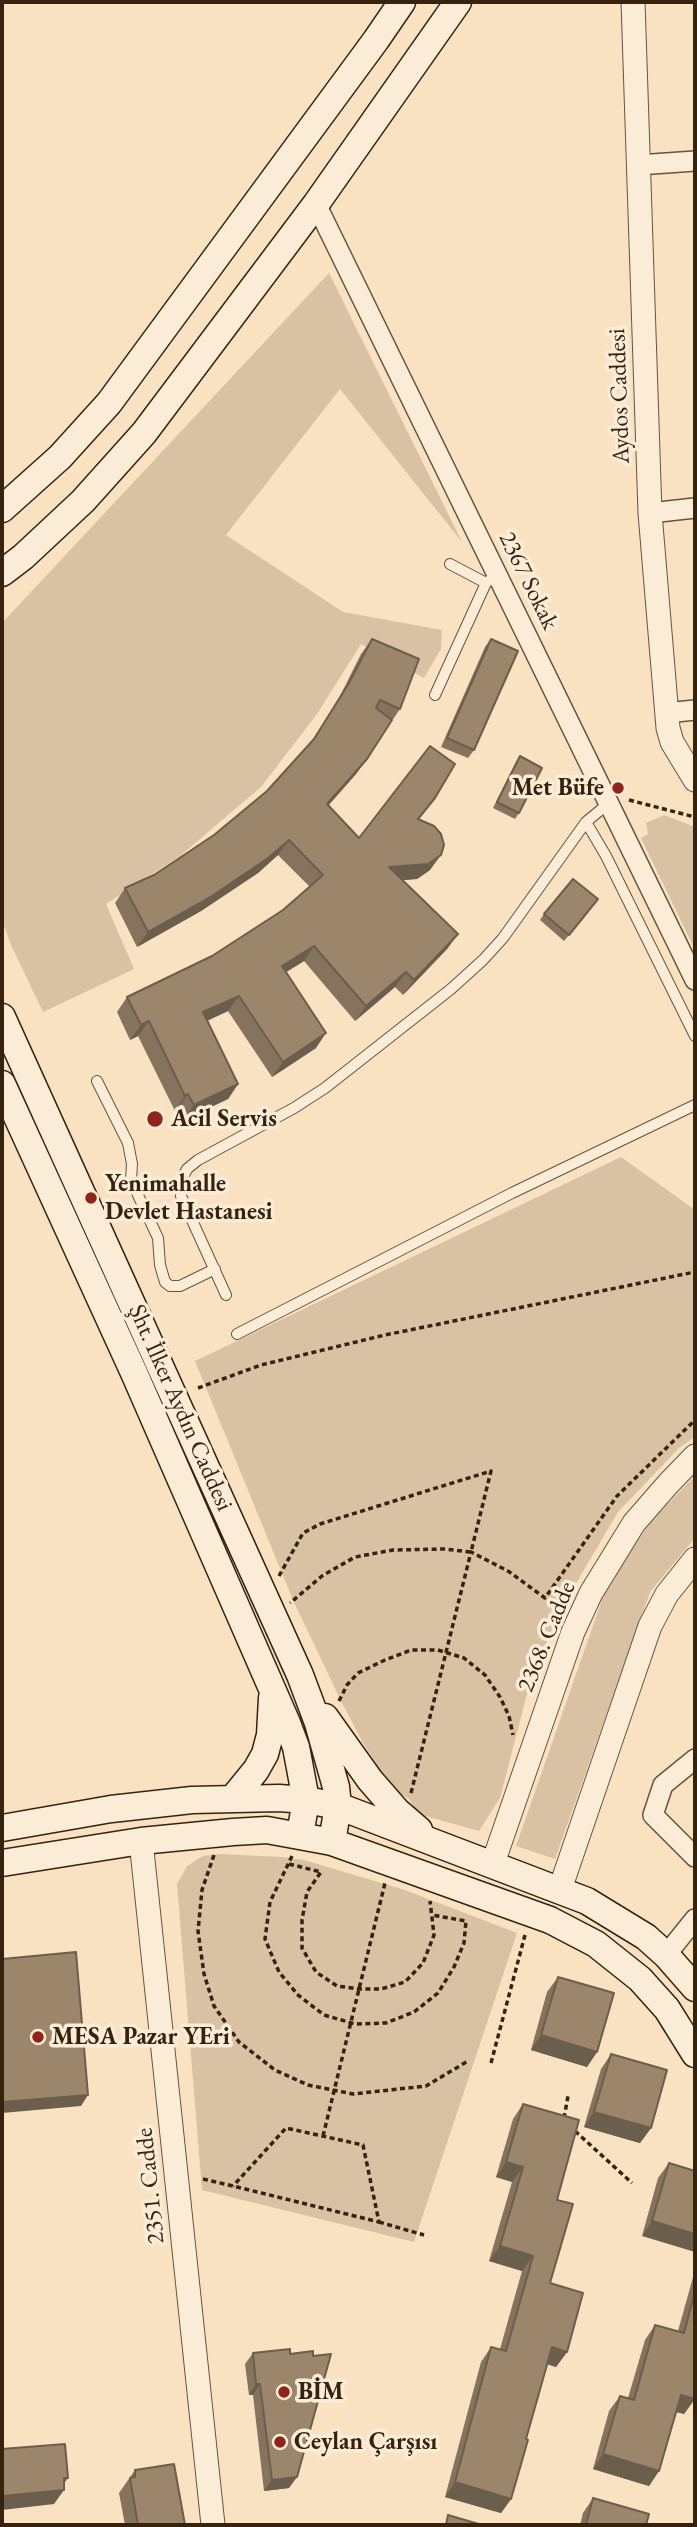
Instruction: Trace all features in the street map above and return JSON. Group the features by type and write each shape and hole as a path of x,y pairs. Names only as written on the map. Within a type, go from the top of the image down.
{"main road":[{"path":"2,509 60,457 108,403 402,2"},
{"path":"2,573 83,501 144,433 316,204 458,2"},
{"name":"Şht. İlker Aydın Caddesi","path":"2,1017 300,1675 331,1764 338,1806 332,1842"},
{"name":"Şht. İlker Aydın Caddesi","path":"2,1084 135,1376 271,1686 296,1747 306,1800"},
{"path":"19,1123 44,1111"},
{"path":"300,1675 349,1754 397,1811 431,1840"},
{"path":"233,1797 256,1770 265,1754 273,1712 271,1686"},
{"path":"2,1828 136,1806 233,1797 306,1800 338,1806 560,1889 619,1919 646,1937 666,1955 695,1988"},
{"path":"298,1842 306,1800"},
{"path":"136,1806 141,1841"},
{"path":"2,1863 141,1841 267,1830 298,1842 332,1842 550,1920 596,1944 640,1979 667,2009 695,2054"}],"street":[{"name":"Aydos Caddesi","path":"633,2 650,513 666,713 673,742 695,780"},
{"path":"638,165 695,161"},
{"name":"2367 Sokak","path":"316,204 492,579 607,799 695,980"},
{"path":"650,513 695,508"},
{"path":"666,713 695,710"},
{"name":"2368. Cadde","path":"493,1863 573,1632 591,1593 634,1523 695,1456"},
{"path":"560,1889 650,1626 667,1594 692,1569"},
{"path":"695,1759 663,1785 653,1815 695,1857"},
{"name":"2351. Cadde","path":"141,1841 213,2525"},
{"path":"666,1955 695,1919"}],"lane":[{"path":"435,695 492,579 450,564"},
{"path":"226,1295 181,1196 180,1183 187,1169 198,1160 294,1108 325,1088 451,989 483,960 503,937 586,822 607,799"},
{"path":"586,822 606,856 695,1035"},
{"path":"97,1080 128,1143 132,1164 131,1180 158,1238 160,1265 165,1282 170,1286 180,1286 215,1269"},
{"path":"237,1334 513,1193 695,1105"}],"path":[{"path":"607,799 695,817"},
{"path":"198,1388 261,1365 385,1335 695,1272"},
{"path":"288,1604 322,1576 355,1557 393,1550 444,1549 471,1552 508,1571 545,1598 617,1496 695,1420"},
{"path":"278,1578 303,1533 320,1524 491,1471 409,1799"},
{"path":"336,1706 347,1685 358,1673 411,1650 438,1650 464,1658 485,1675 509,1716 513,1735"},
{"path":"298,1842 270,1902 265,1939 279,1972 298,1995 324,2015 351,2023 386,2023 414,2012 438,1993 454,1967 464,1943 466,1921 432,1915"},
{"path":"218,1844 202,1890 198,1931 204,1974 214,2006 239,2042 275,2070 309,2085 353,2094 426,2086 468,2061"},
{"path":"289,1864 321,1872 307,1892 302,1920 302,1948 316,1972 337,1986 381,1989 405,1982 423,1963 434,1935 428,1889"},
{"path":"323,2136 387,1876"},
{"path":"491,2063 531,1913"},
{"path":"563,2121 568,2096"},
{"path":"233,2186 286,2128 363,2145 379,2222"},
{"path":"573,2130 632,2183"},
{"path":"203,2179 424,2235"}],"shaded area":[{"path":"329,273 462,542 340,389 226,535 343,612 442,630 441,649 424,678 361,644 317,714 261,787 180,856 106,904 134,969 43,1012 2,920 2,623"},
{"path":"664,815 695,827 695,950 641,838 648,834 646,823"},
{"path":"621,1157 695,1210 695,1437 679,1448 618,1512 558,1614 527,1694 500,1798 479,1831 418,1814 409,1799 392,1788 363,1743 293,1600 195,1361"},
{"path":"695,1476 695,1538 650,1592 555,1859 516,1846 610,1577 654,1518"},
{"path":"219,1854 304,1860 405,1890 517,1933 414,2242 202,2190 177,1884 187,1866 203,1856"}],"building":[{"path":"372,639 419,659 400,709 380,700 376,708 392,720 367,759 327,804 359,838 430,746 455,764 435,798 418,819 434,826 441,834 444,845 441,855 428,864 389,867 458,934 414,980 406,972 366,1006 314,946 282,966 326,1033 283,1062 239,996 203,1012 238,1084 194,1105 188,1094 185,1096 149,1021 141,1025 127,997 212,956 283,910 323,875 289,840 268,858 212,896 148,932 125,888 154,875 214,835 267,791 314,739 349,683"},
{"path":"491,639 518,651 474,750 447,738"},
{"path":"520,756 542,768 519,813 497,802"},
{"path":"573,879 598,899 569,935 544,914"},
{"name":"MESA Pazar YEri","path":"76,1952 88,2095 2,2102 2,1959"},
{"path":"558,1977 614,1993 597,2052 541,2035"},
{"path":"611,2054 667,2070 651,2128 594,2112"},
{"path":"523,2104 579,2120 557,2200 573,2204 550,2283 583,2293 567,2352 552,2347 511,2499 455,2482 491,2347 506,2351 533,2256 500,2246 523,2167 506,2162"},
{"path":"669,2163 695,2171 695,2234 652,2221"},
{"path":"695,2291 695,2399 681,2395 659,2471 603,2454 620,2396 634,2400 655,2325 684,2333"},
{"name":"Ceylan Çarşısı","path":"290,2349 290,2354 313,2351 313,2356 331,2354 297,2477 272,2480 260,2384 256,2384 253,2353"},
{"path":"65,2444 68,2478 64,2478 64,2490 2,2496 2,2449"},
{"path":"174,2464 185,2525 138,2525 130,2478 135,2477 135,2470"},
{"path":"593,2498 649,2514 646,2525 586,2525"},
{"path":"448,2515 482,2525 446,2525"}],"place":[{"name":"Met Büfe","path":"618,788"},
{"name":"Acil Servis","path":"155,1119"},
{"name":"Yenimahalle Devlet Hastanesi","path":"91,1198"},
{"name":"MESA Pazar YEri","path":"38,2037"},
{"name":"BİM","path":"284,2392"},
{"name":"Ceylan Çarşısı","path":"280,2442"}]}
